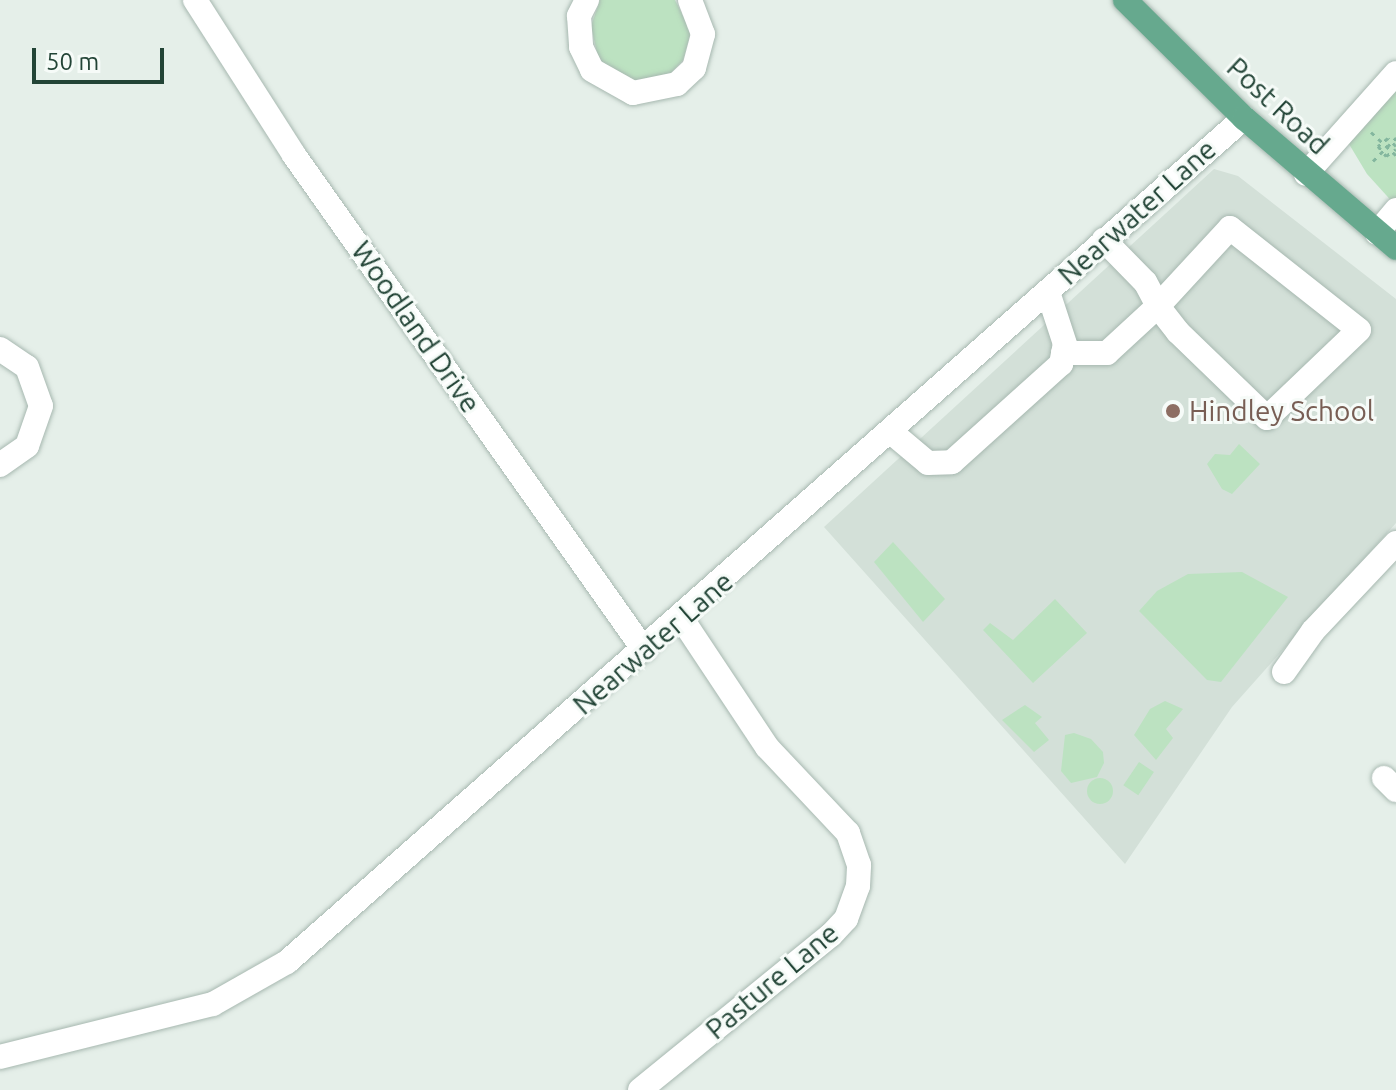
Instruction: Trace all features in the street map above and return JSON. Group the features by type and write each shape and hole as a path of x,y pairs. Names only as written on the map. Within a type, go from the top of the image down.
{"main road":[{"name":"Post Road","path":"1131,2 1244,118 1387,240"}],"street":[{"name":"Woodland Drive","path":"195,0 294,155 644,650"},
{"path":"587,0 579,16 581,47 592,70 633,93 677,84 694,68 703,34 690,0"},
{"path":"1306,174 1396,73"},
{"name":"Nearwater Lane","path":"0,1057 161,1020 253,985 332,925 682,619 1244,118"},
{"path":"1387,240 1396,210"},
{"path":"1063,353 1107,353 1158,306 1230,228 1359,330 1267,418 1158,306 1145,282 1104,240"},
{"path":"891,432 928,463 952,462 1061,364 1063,353 1048,292"},
{"path":"0,349 27,367 41,406 27,446 0,465"},
{"path":"1284,672 1313,631 1396,543"},
{"name":"Pasture Lane","path":"640,1090 831,935 846,919 858,886 859,865 848,833 767,747 682,619"}],"path":[{"path":"1371,132 1395,151"},
{"path":"1380,141 1395,139"},
{"path":"1373,161 1395,139"},
{"path":"1395,139 1395,151"},
{"path":"1380,141 1381,153"},
{"path":"1381,153 1395,151"}],"shaded area":[{"name":"Hindley School","path":"1214,169 1238,176 1396,299 1396,523 1232,707 1125,864 824,527"}],"green space":[{"path":"600,0 675,0 691,32 683,60 671,73 638,82 600,66 591,26"},
{"path":"1396,73 1396,206 1367,174 1349,144 1366,110"},
{"path":"1239,444 1260,464 1232,494 1222,489 1207,464 1215,454 1230,455"},
{"path":"893,542 945,599 923,622 874,562"},
{"path":"1242,572 1288,597 1221,682 1207,680 1139,611 1157,591 1188,574"},
{"path":"1055,599 1087,633 1033,683 983,630 990,623 1013,640"},
{"path":"1165,701 1183,709 1166,729 1173,738 1156,760 1134,735 1150,709"},
{"path":"1025,705 1042,717 1035,723 1049,740 1034,752 1002,720"},
{"path":"1074,733 1091,739 1103,752 1104,763 1097,777 1071,783 1061,771 1065,735"},
{"path":"1139,762 1154,772 1138,795 1123,785"},
{"path":"1100,778 1109,782 1113,791 1109,800 1100,804 1091,800 1087,791 1091,782"}],"place":[{"name":"Hindley School","path":"1173,411"}]}
